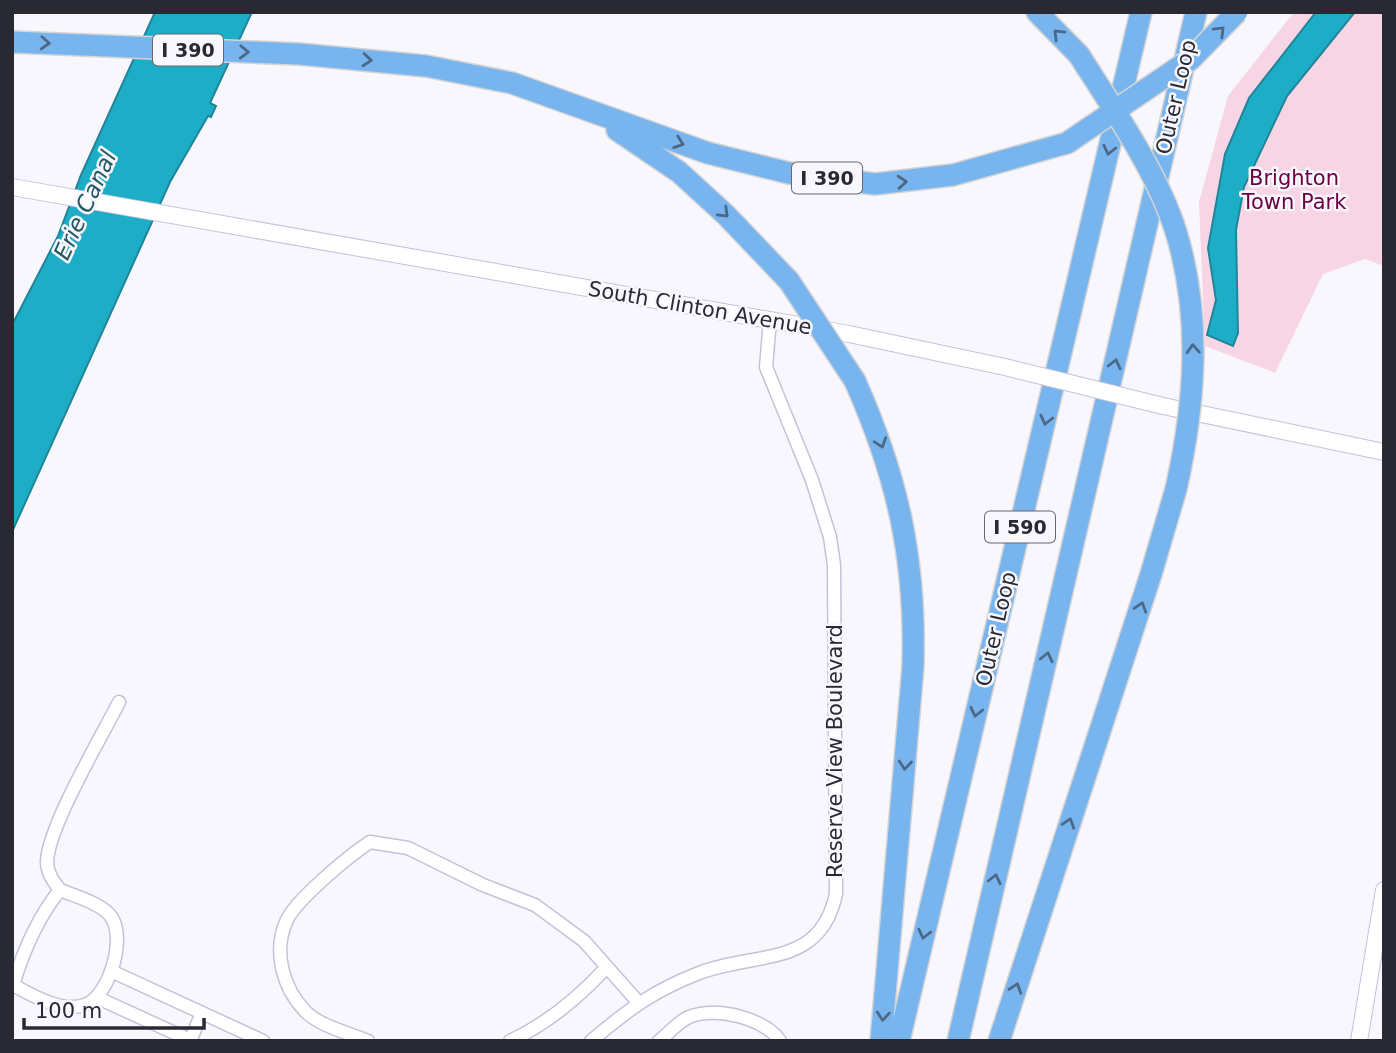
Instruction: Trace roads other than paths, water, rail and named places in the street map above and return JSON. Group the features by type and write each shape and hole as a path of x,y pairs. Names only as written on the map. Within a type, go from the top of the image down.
{"highway":[{"path":"999,1041 1127,649 1176,489 1190,425 1194,354 1188,283 1176,230 1137,147 1079,55 1037,12"},
{"name":"Outer Loop","path":"899,1041 1141,12"},
{"name":"Outer Loop","path":"958,1041 1196,12"},
{"name":"I 390","path":"12,41 299,54 426,66 512,83 592,114 708,153 789,173 876,184 953,175 1066,143 1191,59 1237,12"},
{"path":"592,114 679,172 726,215 789,281 855,381 882,441 900,505 915,610 913,666 881,1041"}],"street":[{"name":"South Clinton Avenue","path":"12,187 769,320 1005,368 1163,407 1384,452"},
{"name":"Reserve View Boulevard","path":"591,1041 638,1002 702,972 801,947 820,934 831,916 836,894 834,565 830,537 813,480 766,367 769,320"},
{"path":"60,890 49,903 21,958 13,985 36,998 83,1006 98,998 111,971 117,946 116,927 108,914 60,890 49,877 47,861 54,833 118,702"},
{"path":"368,1041 306,1013 289,991 279,957 286,921 341,861 370,842 408,848 483,885 535,905 584,941 638,1002"},
{"path":"1359,1041 1384,890"},
{"path":"510,1041 538,1028 588,987 606,968"},
{"path":"111,971 263,1041"},
{"path":"98,998 191,1040 202,1013"},
{"path":"659,1041 690,1017 724,1014 752,1019 774,1031 780,1041"}],"water":[{"name":"Erie Canal","path":"155,12 252,12 210,103 216,106 211,117 208,116 170,182 12,532 12,325 58,236 81,175"},
{"path":"1316,12 1355,12 1287,96 1244,187 1236,230 1238,333 1233,346 1207,335 1216,300 1208,248 1225,154 1249,98"}],"park label":[{"name":"Brighton Town Park","path":"1294,190"}]}
